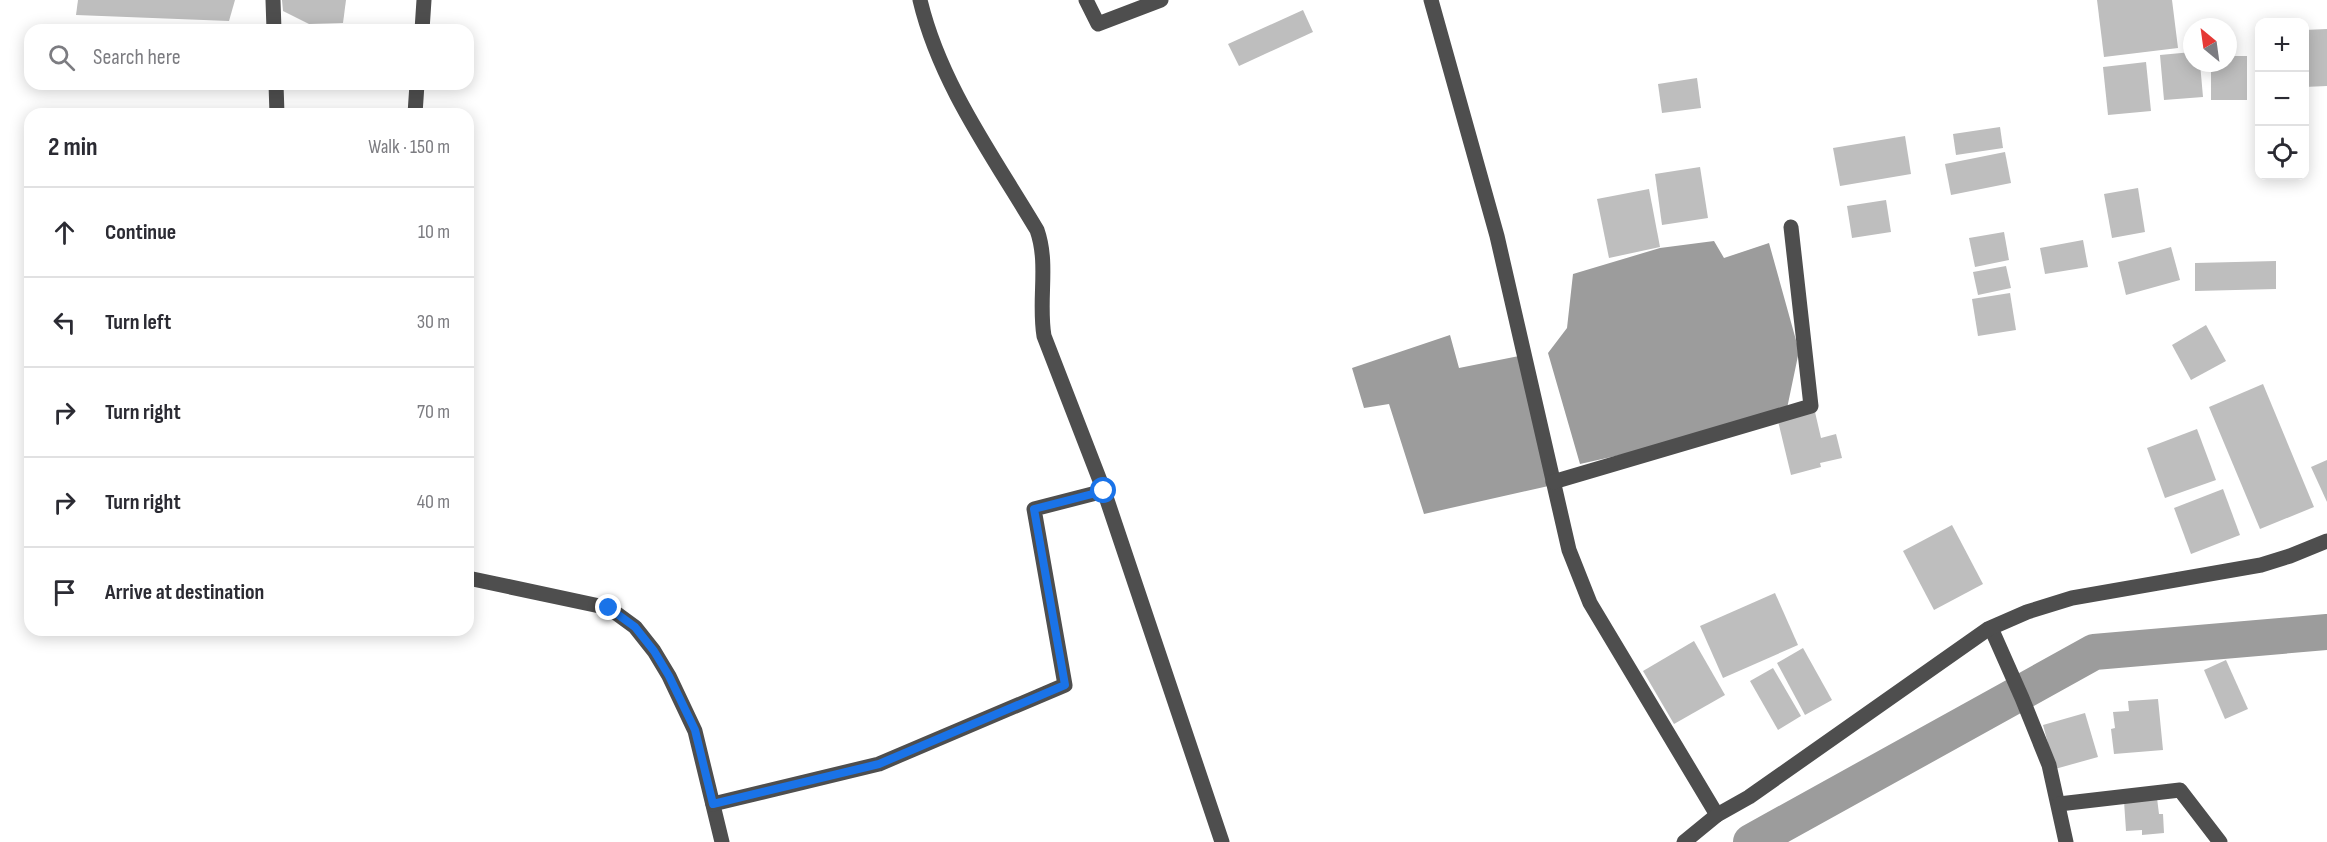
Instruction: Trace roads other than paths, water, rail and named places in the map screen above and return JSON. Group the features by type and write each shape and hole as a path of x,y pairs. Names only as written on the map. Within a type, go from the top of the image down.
{"street":[{"path":"273,0 274,24"},
{"path":"422,24 424,0"},
{"path":"920,0 924,19 948,81 1037,230 1043,258 1041,317 1044,336 1104,491 1222,842"},
{"path":"1086,0 1098,24 1161,0"},
{"path":"1431,0 1497,236 1569,550 1590,603 1717,815"},
{"path":"276,90 277,108"},
{"path":"415,108 417,90"},
{"path":"1553,482 1811,406 1791,227"},
{"path":"713,804 879,764 1065,685 1034,509 1104,491"},
{"path":"1684,842 1717,815 1749,797 2027,612 2072,598 2261,565 2327,541"},
{"path":"474,579 609,608 635,627 654,651 669,676 695,730 722,842"},
{"path":"1994,634 2049,765 2066,842"},
{"path":"2059,804 2181,790 2220,842"}],"waterway":[{"path":"1751,842 2094,652 2327,632"}]}
